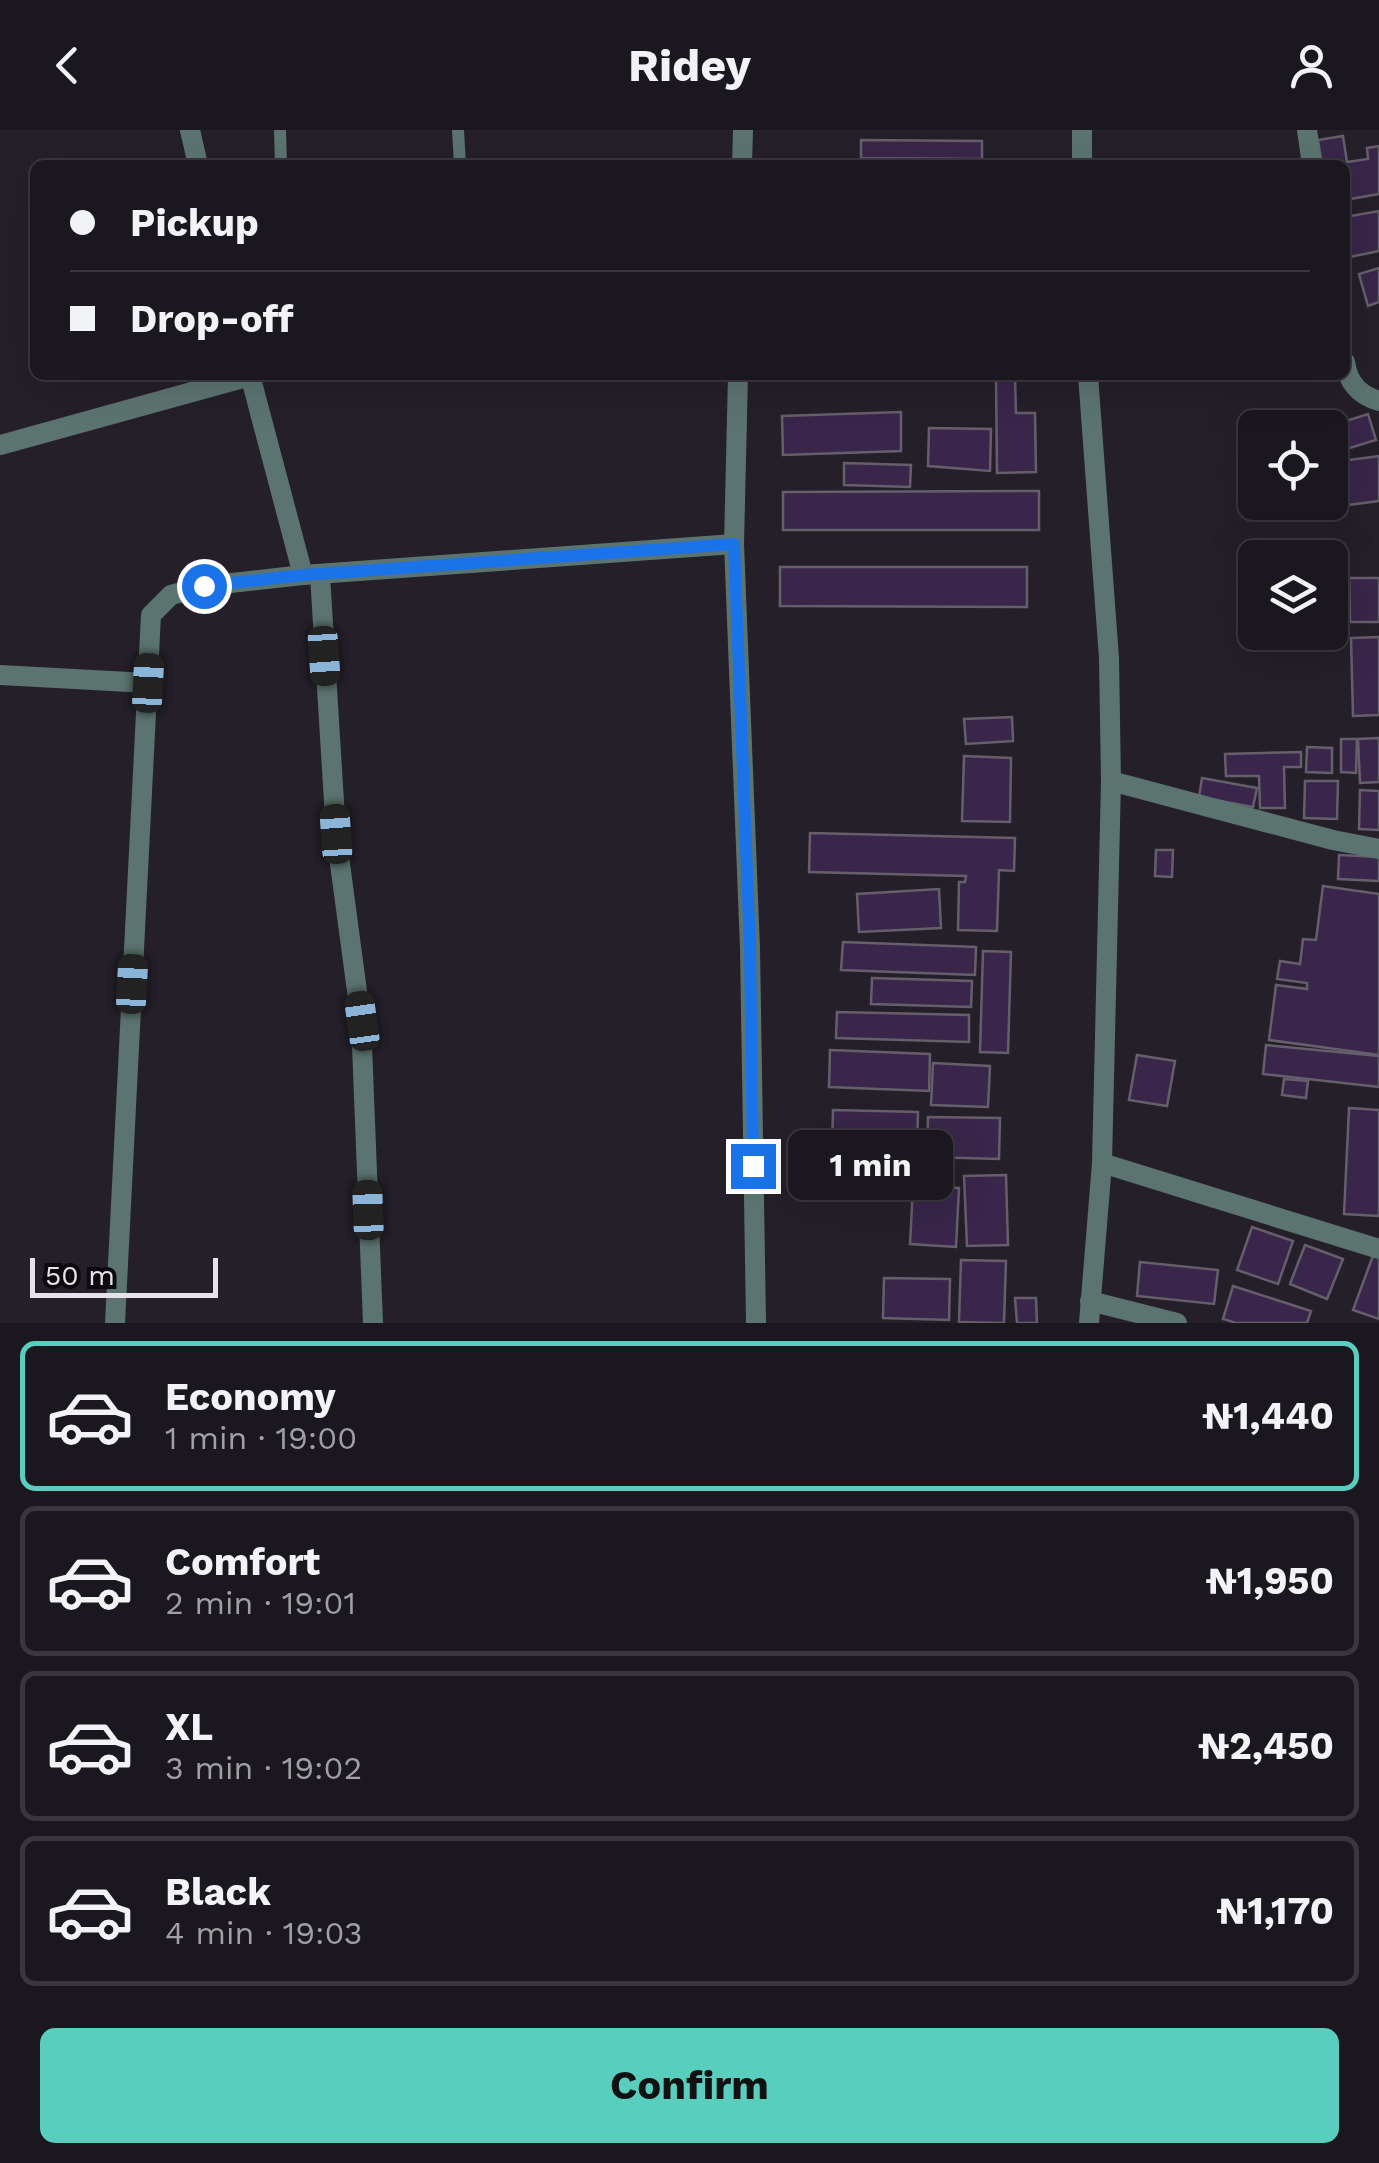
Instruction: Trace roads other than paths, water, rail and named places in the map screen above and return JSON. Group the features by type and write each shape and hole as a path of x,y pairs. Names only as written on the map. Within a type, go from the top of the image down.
{"street":[{"path":"190,130 197,160"},
{"path":"742,160 743,130"},
{"path":"1082,130 1082,160"},
{"path":"1306,130 1311,160"},
{"path":"0,445 236,380"},
{"path":"251,380 312,575 336,834 362,1021 373,1323"},
{"path":"738,380 734,544 749,929 756,1323"},
{"path":"1088,380 1109,658 1110,781 1102,1163 1089,1323"},
{"path":"1350,380 1358,390 1379,401"},
{"path":"114,1323 151,615 171,595 204,586 734,544"},
{"path":"0,676 148,683"},
{"path":"1110,781 1379,849"},
{"path":"1102,1163 1379,1249"},
{"path":"1090,1301 1177,1323"}],"lane":[{"path":"280,130 281,160"},
{"path":"458,130 460,160"}]}
